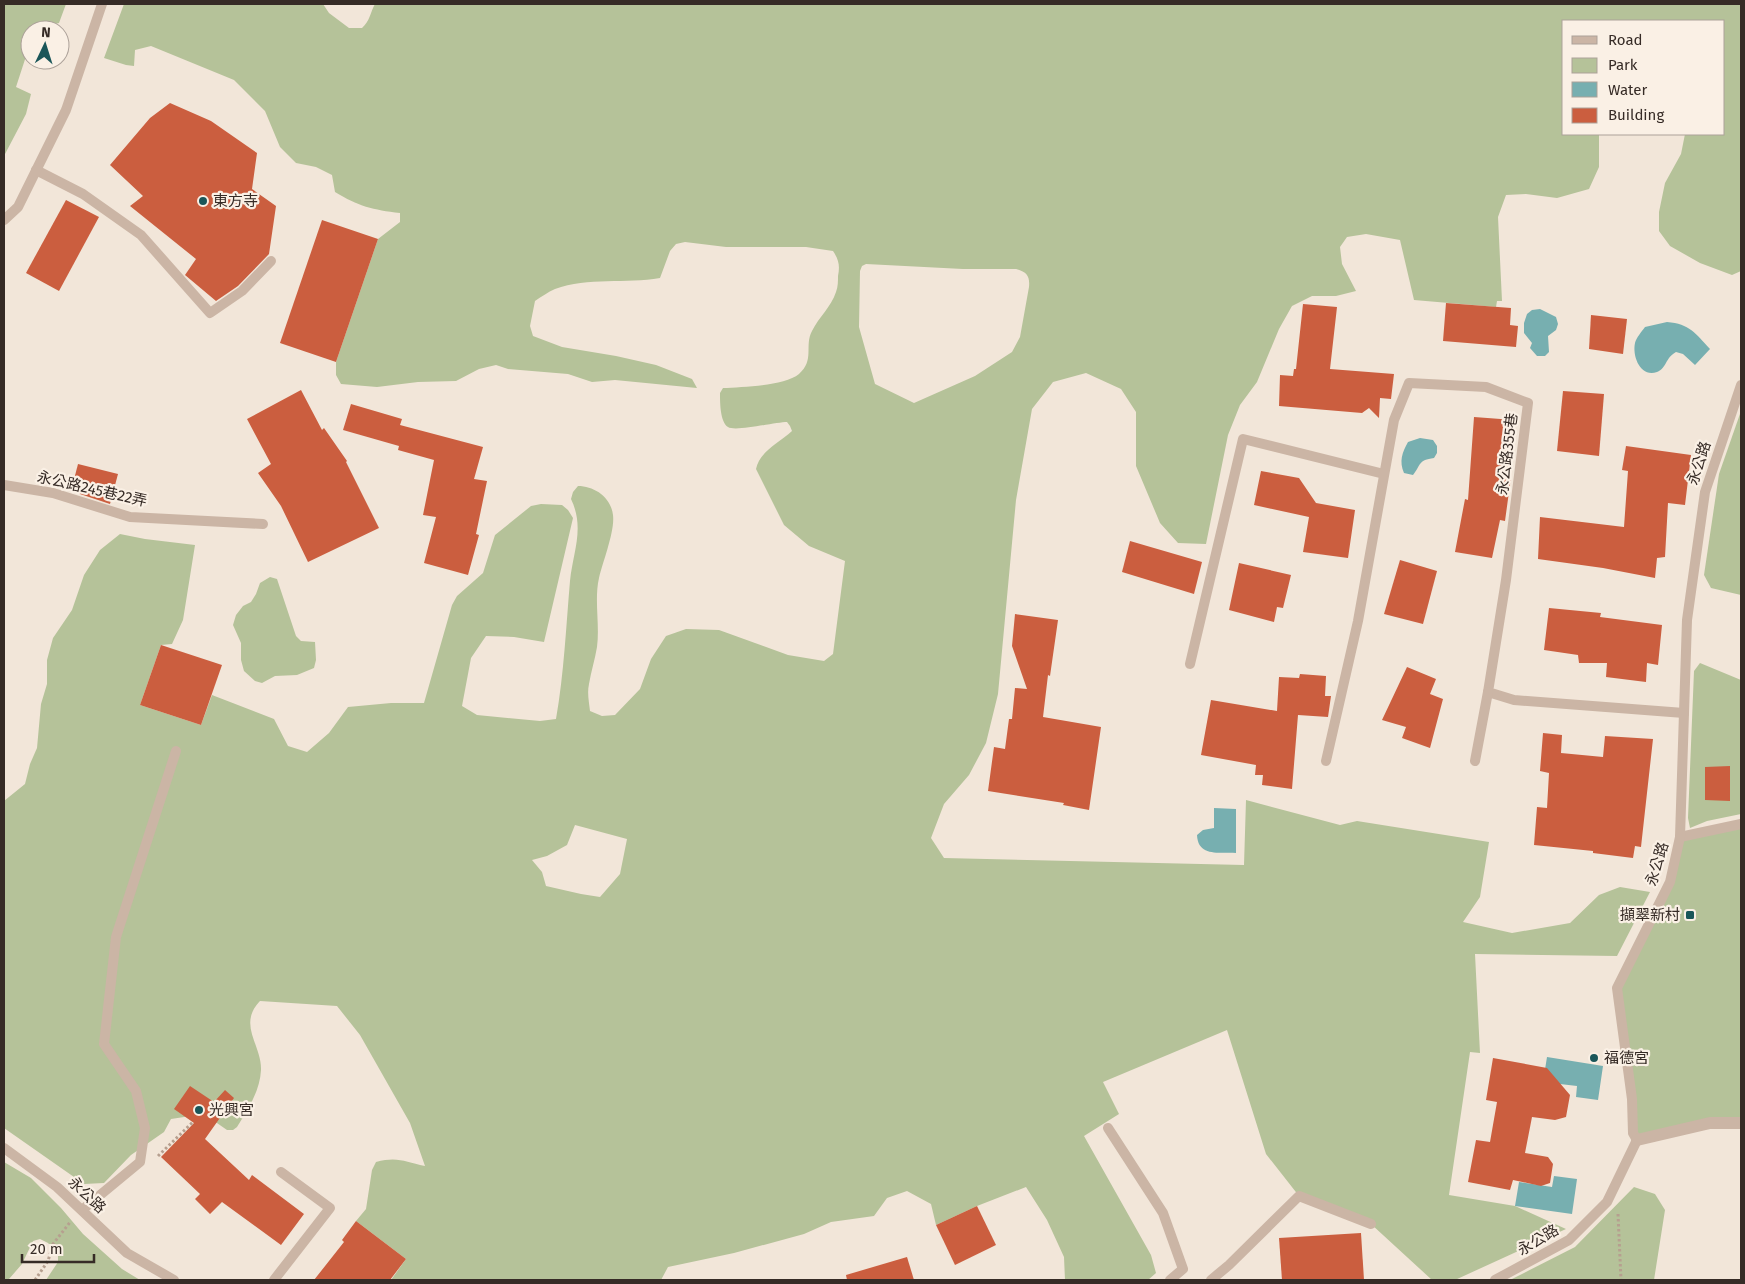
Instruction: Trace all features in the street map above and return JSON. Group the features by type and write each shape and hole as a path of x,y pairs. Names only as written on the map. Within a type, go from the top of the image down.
{"street":[{"path":"1637,1140 1710,1123 1741,1123"}],"lane":[{"path":"4,220 18,207 66,110 102,4"},
{"path":"36,170 82,194 141,236 210,312 242,291 271,261"},
{"name":"永公路355巷","path":"1326,761 1358,621 1394,420 1409,384 1486,387 1528,403 1506,580 1475,761"},
{"name":"永公路","path":"1495,1280 1569,1240 1607,1202 1637,1140 1633,1133 1632,1099 1617,988 1670,882 1680,837 1687,620 1704,492 1741,385"},
{"path":"1190,664 1243,439 1384,474"},
{"name":"永公路245巷22弄","path":"4,485 53,493 130,517 263,524"},
{"path":"1488,692 1514,700 1684,713"},
{"path":"82,1210 140,1162 145,1128 136,1092 104,1044 116,937 176,750"},
{"path":"1680,837 1741,824"},
{"path":"1108,1128 1163,1213 1183,1269 1170,1280"},
{"name":"永公路","path":"4,1148 57,1187 128,1253 174,1280"},
{"path":"274,1280 330,1208 281,1172"},
{"path":"1211,1280 1229,1265 1298,1196 1372,1224"}],"path":[{"path":"140,1162 151,1162 192,1122"},
{"path":"1615,1185 1621,1203 1618,1214 1621,1280"},
{"path":"35,1280 48,1261 53,1244 71,1221"}],"green space":[{"path":"4,4 66,4 60,20 20,20 20,70 22,70 16,87 31,94 26,114 4,156"},
{"path":"124,4 323,4 329,13 349,28 362,28 375,4 1741,4 1741,271 1732,275 1700,263 1670,246 1659,231 1659,212 1665,183 1681,154 1685,135 1725,135 1725,20 1562,20 1562,135 1599,135 1599,167 1589,189 1557,198 1526,194 1506,195 1498,217 1502,301 1497,301 1496,307 1414,300 1400,240 1366,234 1347,237 1340,247 1342,264 1356,291 1336,296 1312,296 1292,306 1279,329 1257,382 1240,405 1228,435 1206,544 1178,543 1160,523 1136,466 1136,412 1121,389 1086,373 1053,382 1032,409 1016,500 998,694 986,743 969,775 944,804 931,838 944,858 1244,865 1246,800 1340,825 1357,821 1489,842 1480,897 1463,922 1512,933 1570,923 1599,895 1620,887 1650,892 1617,956 1475,954 1480,1053 1470,1052 1449,1195 1515,1206 1566,1229 1455,1280 1432,1280 1371,1224 1299,1196 1266,1154 1227,1030 1103,1082 1119,1114 1084,1136 1151,1255 1156,1273 1148,1280 1065,1280 1064,1257 1047,1220 1026,1187 977,1206 936,1225 931,1204 907,1191 887,1198 874,1216 831,1222 804,1234 734,1253 668,1267 661,1280 391,1280 406,1259 356,1221 366,1209 372,1170 376,1162 396,1160 425,1166 410,1123 360,1035 337,1006 260,1001 253,1010 250,1027 260,1061 260,1078 253,1100 237,1127 233,1130 227,1130 204,1114 171,1119 164,1132 131,1155 104,1183 84,1184 4,1128 4,801 25,784 30,764 37,748 41,704 47,684 47,660 53,638 72,610 84,575 100,550 120,534 195,545 183,620 172,644 161,645 140,705 201,725 212,695 274,719 288,746 307,752 329,733 348,707 391,703 424,703 452,605 457,596 483,573 495,535 531,506 541,504 562,505 573,518 544,642 514,637 486,636 471,658 462,706 477,715 540,721 556,719 563,667 570,581 578,530 571,499 573,492 578,486 596,490 601,494 609,503 613,515 611,537 599,578 597,647 588,691 590,711 602,716 615,715 640,689 651,659 666,636 686,629 719,630 788,655 824,661 833,654 845,561 809,546 784,525 756,469 761,457 792,431 787,422 739,428 728,427 723,421 720,401 720,393 723,388 762,385 783,381 799,374 804,369 807,363 812,331 834,297 837,288 839,266 833,251 806,247 726,247 685,242 676,244 670,251 660,278 568,285 552,290 535,301 530,326 533,336 562,347 656,365 692,379 697,388 615,380 592,382 568,374 508,369 496,365 479,369 456,381 418,382 377,387 341,384 336,375 336,362 378,239 400,222 400,213 374,209 351,201 335,192 332,175 316,167 296,163 280,147 265,111 234,80 151,46 135,50 134,66 104,58","holes":["866,264 963,269 1016,269 1027,275 1029,287 1020,337 1012,352 975,376 914,403 875,384 859,327 860,271 862,266","575,825 627,839 620,874 600,897 546,886 542,872 532,860 547,856 567,845"]},
{"path":"1741,411 1741,595 1711,588 1704,575 1719,474"},
{"path":"270,577 277,579 296,636 301,641 315,642 316,660 314,668 297,675 275,676 262,683 255,681 244,671 241,660 241,643 233,625 236,615 243,606 251,602 260,583"},
{"path":"1700,663 1741,680 1741,814 1707,821 1690,828 1688,818 1694,671"},
{"path":"1741,824 1741,1123 1637,1140 1617,988 1670,882 1680,837"},
{"path":"4,1162 31,1178 61,1208 83,1234 122,1269 140,1280 46,1280 58,1262 58,1254 48,1243 40,1239 33,1241 22,1264 9,1279 4,1280"},
{"path":"1634,1187 1655,1194 1665,1210 1654,1280 1510,1280 1575,1247"}],"water":[{"path":"1540,309 1556,317 1558,324 1556,330 1548,336 1549,352 1545,356 1537,356 1530,348 1532,343 1524,333 1524,323 1527,314 1532,310"},
{"path":"1667,322 1692,330 1710,349 1695,365 1683,354 1676,352 1672,354 1665,365 1657,372 1646,372 1636,360 1634,349 1636,341 1645,327"},
{"path":"1420,438 1433,440 1437,446 1437,453 1434,458 1422,462 1413,475 1404,473 1401,461 1404,450 1408,442"},
{"path":"1214,808 1236,809 1236,853 1210,852 1201,847 1198,842 1197,835 1203,830 1214,828"},
{"path":"1547,1057 1603,1066 1598,1100 1576,1097 1577,1086 1543,1082"},
{"path":"1554,1176 1577,1179 1572,1214 1515,1206 1519,1182 1552,1187"}],"building":[{"name":"東方寺","path":"170,103 211,121 257,153 252,189 276,206 269,254 238,286 216,301 185,275 196,259 130,206 143,196 110,165 150,118"},
{"path":"66,200 99,217 59,291 26,273"},
{"path":"322,220 378,239 336,362 280,343"},
{"path":"1446,303 1511,308 1510,325 1518,326 1516,347 1443,341"},
{"path":"1303,304 1337,307 1330,369 1394,374 1391,399 1380,398 1379,418 1369,408 1362,413 1279,406 1280,375 1293,376 1294,369 1296,369"},
{"path":"1591,315 1627,319 1623,354 1589,349"},
{"path":"301,390 322,430 324,428 347,461 379,528 308,562 281,506 258,473 271,464 247,419"},
{"path":"1563,391 1604,394 1599,456 1557,451"},
{"path":"351,404 402,419 400,425 483,447 474,479 487,481 476,534 479,535 468,575 424,563 436,517 423,515 434,460 398,450 399,446 343,430"},
{"path":"1474,417 1514,420 1511,477 1505,521 1500,520 1492,558 1455,552 1465,499 1468,500"},
{"path":"1626,446 1691,455 1685,505 1668,503 1665,557 1657,558 1655,578 1603,568 1538,559 1540,517 1624,527 1628,471 1622,470"},
{"path":"78,464 118,474 110,504 71,491"},
{"path":"1261,471 1299,478 1316,503 1355,510 1348,558 1303,552 1309,517 1254,505"},
{"path":"1130,541 1202,562 1194,594 1122,572"},
{"path":"1400,560 1437,571 1423,624 1384,614"},
{"path":"1239,563 1291,575 1283,608 1277,607 1274,622 1229,610"},
{"path":"1549,608 1601,613 1600,617 1662,625 1658,665 1647,663 1646,682 1606,677 1607,663 1579,663 1578,655 1544,650"},
{"path":"1015,614 1058,620 1043,717 1101,727 1089,810 1063,805 1064,803 988,791 994,747 1005,749 1009,719 1012,719 1015,688 1027,689 1012,646"},
{"path":"161,645 222,665 201,725 140,705"},
{"path":"1407,667 1436,679 1430,694 1443,699 1430,748 1402,738 1406,727 1382,720"},
{"path":"1300,674 1326,676 1325,696 1331,696 1328,717 1298,715 1292,789 1262,785 1263,775 1255,775 1256,765 1201,755 1211,700 1277,711 1279,677 1299,678"},
{"path":"1543,733 1562,735 1561,753 1603,757 1605,736 1653,739 1641,847 1635,846 1633,858 1593,853 1593,851 1534,845 1537,807 1547,808 1549,773 1540,771"},
{"path":"1730,766 1730,801 1705,800 1705,767"},
{"path":"1493,1058 1547,1068 1570,1095 1566,1117 1555,1120 1532,1117 1525,1153 1548,1157 1553,1164 1550,1183 1541,1186 1513,1180 1510,1190 1468,1182 1476,1140 1490,1142 1497,1102 1486,1100"},
{"path":"190,1086 214,1102 225,1090 234,1098 205,1139 249,1180 252,1175 304,1214 281,1245 222,1202 210,1214 195,1199 200,1194 161,1157 194,1123 174,1109"},
{"path":"977,1206 996,1245 955,1265 936,1225"},
{"path":"356,1221 406,1259 390,1280 314,1280 344,1242 342,1240"},
{"path":"1361,1233 1364,1280 1282,1280 1279,1238"},
{"path":"907,1257 914,1280 847,1280 846,1275"}],"place":[{"name":"東方寺","path":"203,201"},
{"name":"擷翠新村","path":"1690,915"},
{"name":"福德宮","path":"1594,1058"},
{"name":"光興宮","path":"199,1110"}]}
